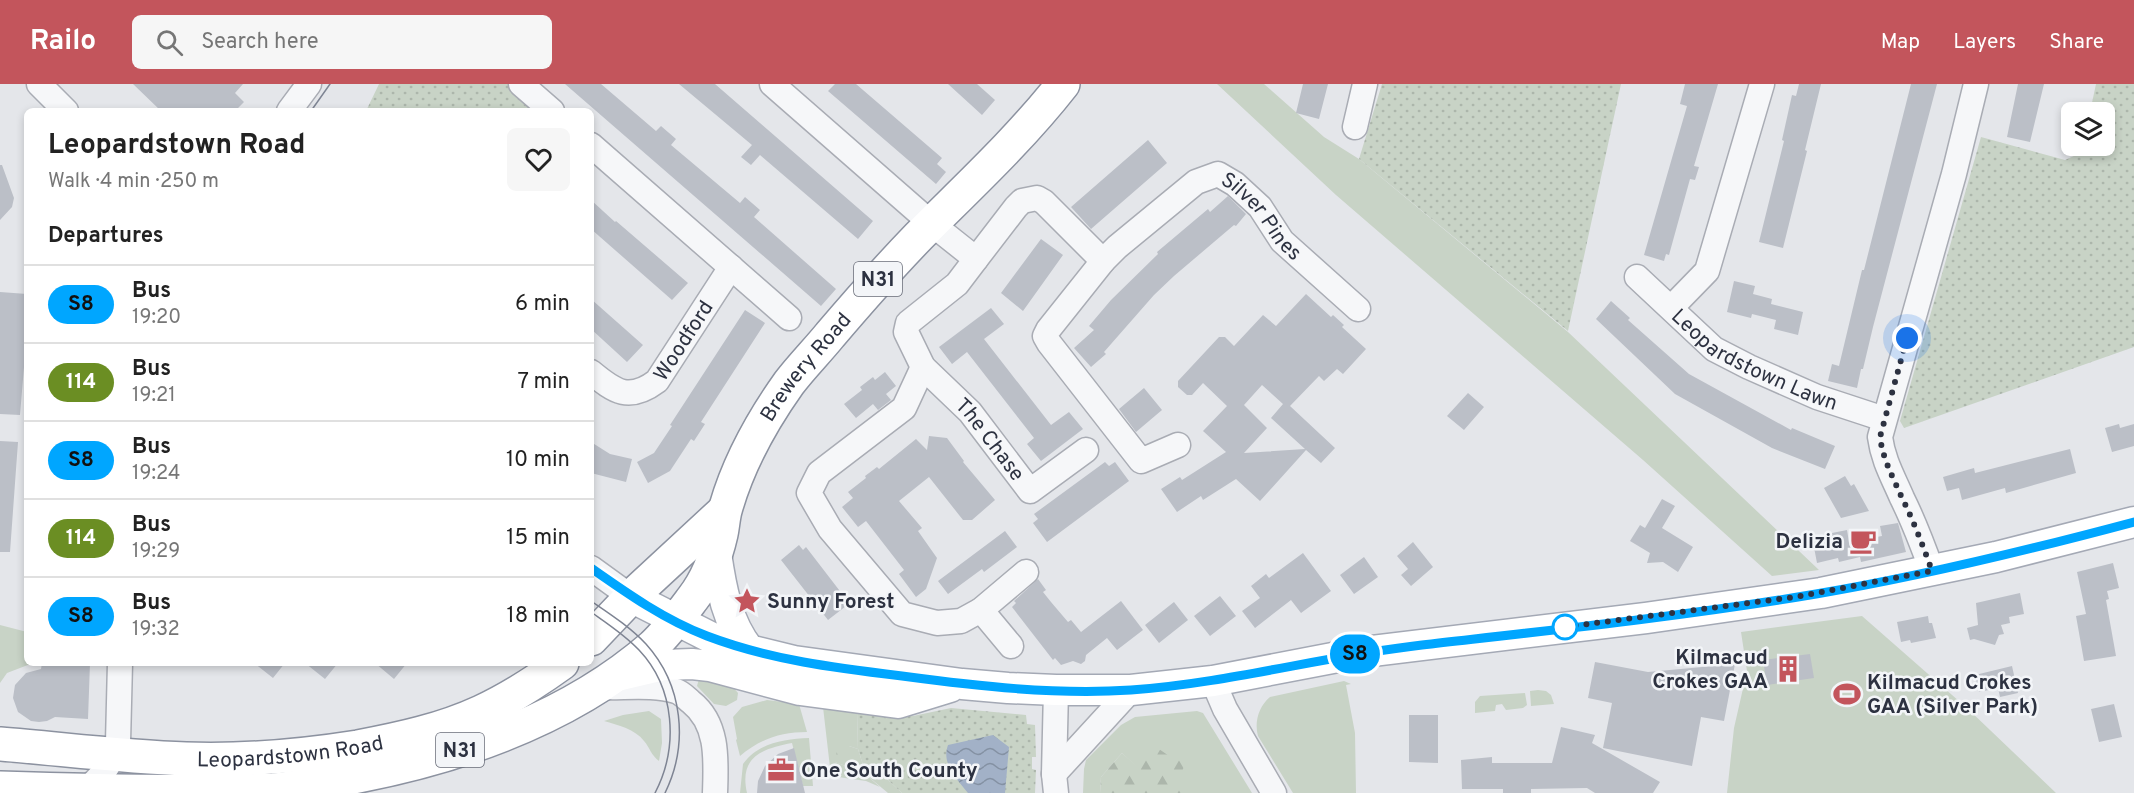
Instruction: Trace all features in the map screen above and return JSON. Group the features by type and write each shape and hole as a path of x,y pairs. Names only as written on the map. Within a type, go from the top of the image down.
{"highway":[{"name":"Brewery Road","path":"675,621 703,583 716,553 724,511 744,458 790,382 872,286 1044,108 1063,84"},
{"name":"Brewery Road","path":"631,597 724,511"},
{"name":"N31","path":"594,636 631,597"},
{"name":"Leopardstown Road","path":"0,788 80,792 276,790 399,768 449,755 499,736 605,682 655,644 675,621"},
{"name":"Leopardstown Road","path":"0,744 187,759 284,757 382,742 433,730 481,712 555,666"}],"main road":[{"path":"631,597 710,637 794,661 962,684 1056,690 1131,690 1213,681 1364,652 1714,609 1821,593 1932,571 2134,522"},
{"path":"716,553 725,601 735,629 749,650"},
{"path":"605,682 664,666 692,664 710,666 800,690 898,703 962,684"}],"street":[{"path":"39,84 63,108"},
{"path":"292,108 309,84"},
{"path":"521,84 549,108"},
{"path":"772,84 932,224 976,259 1016,207 1030,198 1037,198 1044,202 1103,261"},
{"path":"1355,127 1365,84"},
{"path":"1671,308 1707,271 1762,84"},
{"path":"1932,571 1887,468 1880,437 1954,174 1976,84"},
{"path":"594,148 789,318"},
{"name":"Silver Pines","path":"1179,445 1141,461 1045,336 1103,261 1196,182 1218,174 1235,184 1260,207 1282,241 1358,309"},
{"name":"The Chase","path":"976,259 957,284 908,323 906,332 923,367 970,412 1030,491 1086,450"},
{"name":"Woodford","path":"594,374 616,390 626,393 645,391 657,381 731,267"},
{"name":"Leopardstown Lawn","path":"1637,277 1714,349 1817,397 1884,419"},
{"path":"923,367 904,408 819,472 809,494 830,529 902,614 937,623 961,621 981,610 1026,572"},
{"path":"594,570 631,597"},
{"path":"981,610 1011,646"},
{"path":"80,792 96,782 109,767 116,754 120,666"},
{"path":"1213,681 1231,719 1274,793"},
{"path":"605,682 676,691 697,706 707,721 714,741 715,793"},
{"path":"1055,784 1056,690"},
{"path":"1055,784 1131,690"}],"green space":[{"path":"379,84 508,84 536,108 367,108"},
{"path":"1217,84 1264,84 1324,137 1359,159 1568,332 1819,570 1772,576 1643,460 1336,195"},
{"path":"1382,84 1621,84 1568,331 1359,159"},
{"path":"2096,84 2134,84 2134,347 1904,428 1900,421 1981,137 2065,160 2074,156 2115,156 2115,102 2092,102"},
{"name":"Kilmacud Crokes GAA (Silver Park)","path":"1862,616 1968,709 2056,793 1727,793 1734,728 1747,671 1741,632"},
{"path":"0,625 24,631 25,666 7,673 0,683"},
{"path":"699,679 732,686 738,693 737,700 726,706 714,704 697,686"},
{"path":"1344,681 1351,684 1346,685 1355,733 1356,793 1293,793 1258,736 1257,720 1260,710 1270,697"},
{"path":"1530,691 1546,691 1551,695 1554,704 1531,706"},
{"path":"1525,693 1527,705 1523,708 1506,710 1502,704 1496,705 1495,711 1475,713 1475,702 1480,696"},
{"path":"767,700 799,704 807,732 788,733 771,738 755,745 740,756 733,717 742,707"},
{"path":"823,707 857,711 858,749 849,746 835,762 864,773 880,787 866,781 831,776"},
{"path":"951,708 1026,715 1027,724 1035,725 1036,757 1032,757 1032,769 1036,770 1035,793 902,793 887,779 876,778 864,768 858,749 857,711 893,715 894,719"},
{"path":"649,711 661,719 662,743 659,761 636,733 604,721"},
{"path":"1197,711 1203,713 1252,793 1188,793 1139,769 1122,753 1101,777 1100,793 1083,793 1086,760 1121,725 1135,717"},
{"path":"1197,728 1181,775 1193,793 1100,793 1101,777 1122,753 1139,768 1156,747 1175,760"},
{"path":"809,738 813,786 803,786 792,743 771,748 755,757 746,771 747,793 740,793 743,764 756,751 781,741"},
{"path":"838,745 858,749 864,768 876,778 887,779 902,793 888,793 864,773 835,762"}],"water":[{"path":"993,735 1009,747 1005,793 968,793 948,765 946,752 948,745"}],"building":[{"path":"133,84 243,84 235,93 244,102 238,108 158,108"},
{"path":"565,84 601,84 656,131 661,126 676,139 671,145 740,203 745,197 760,210 754,217 836,289 821,306"},
{"path":"679,84 715,84 873,221 858,239 760,155 751,165 741,157 752,145"},
{"path":"835,84 856,84 942,158 937,164 946,172 936,184 828,91"},
{"path":"948,84 977,84 995,100 982,115"},
{"path":"1303,84 1328,84 1319,119 1296,113"},
{"path":"1685,84 1718,84 1694,166 1699,167 1695,180 1690,179 1669,255 1666,254 1664,261 1644,255 1687,106 1680,104"},
{"path":"1799,84 1821,84 1783,248 1759,242 1784,141 1782,140 1792,95 1796,96"},
{"path":"1911,84 1937,84 1857,388 1828,381 1832,364 1839,366"},
{"path":"2018,84 2044,84 2030,142 2007,137"},
{"path":"1148,140 1167,163 1091,229 1071,207"},
{"path":"0,165 2,165 14,198 12,207 0,220"},
{"path":"1228,196 1246,214 1236,226 1234,225 1154,295 1104,352 1106,354 1091,367 1074,348 1094,330 1089,326 1111,300 1158,254 1157,252 1208,209 1210,212"},
{"path":"594,203 688,283 672,300 594,232"},
{"path":"1041,239 1063,255 1023,311 1001,293"},
{"path":"1734,281 1755,286 1753,294 1772,299 1771,304 1803,312 1798,335 1774,329 1776,320 1752,314 1751,318 1727,312"},
{"path":"0,292 24,294 24,367 20,415 0,414"},
{"path":"1306,294 1331,317 1333,315 1344,325 1342,327 1366,349 1343,374 1337,369 1324,381 1319,376 1290,406 1335,448 1321,463 1306,450 1260,501 1236,479 1203,500 1201,496 1177,512 1161,489 1180,477 1182,480 1226,452 1203,431 1227,406 1203,383 1192,395 1187,395 1178,387 1178,381 1219,337 1225,337 1234,346 1263,315 1276,326","holes":["1262,385 1283,404 1271,418 1305,449 1244,453 1267,428 1244,405"]},
{"path":"1611,301 1630,318 1628,320 1689,374 1791,430 1792,428 1835,446 1825,469 1772,448 1675,394 1596,319"},
{"path":"594,302 643,345 627,362 594,332"},
{"path":"991,308 1004,324 984,339 1051,425 1069,412 1083,429 1041,461 1027,444 1034,438 967,352 952,364 939,347"},
{"path":"745,310 765,323 701,422 705,424 694,441 691,439 670,471 648,483 637,462 654,453"},
{"path":"885,372 896,386 886,394 891,400 878,410 873,404 856,418 844,404 862,390 860,387 873,377 875,380"},
{"path":"1144,388 1162,410 1136,432 1119,409"},
{"path":"1468,393 1484,407 1464,430 1447,416"},
{"path":"2119,424 2120,428 2134,424 2134,446 2112,452 2105,428"},
{"path":"929,436 947,438 963,462 995,500 972,520 963,520 929,477 899,501 922,528 918,531 937,558 926,589 916,597 899,574 904,570 866,521 858,527 842,507 853,498 848,492 866,478 865,476 877,467 879,469 916,439 927,450"},
{"path":"0,441 18,442 10,552 0,552"},
{"path":"594,444 610,454 632,459 626,482 594,474"},
{"path":"2070,449 2076,473 2006,493 2005,488 1962,500 1959,488 1947,491 1943,477 1974,468 1975,473"},
{"path":"1105,462 1109,466 1115,462 1129,481 1047,542 1033,523 1038,519 1034,514"},
{"path":"1845,476 1851,486 1854,484 1869,511 1841,518 1824,488"},
{"path":"1662,499 1675,506 1662,528 1693,547 1678,572 1663,562 1647,563 1650,553 1630,541 1640,525 1645,528"},
{"path":"1898,523 1906,552 1861,562 1860,557 1839,562 1838,558 1817,563 1812,537 1847,530 1849,542 1882,536 1880,526"},
{"path":"1005,531 1017,547 984,572 982,569 948,594 938,581"},
{"path":"1413,542 1433,567 1411,586 1401,575 1408,569 1397,556"},
{"path":"799,545 803,550 806,547 846,599 843,602 846,606 828,620 781,560"},
{"path":"1303,553 1331,591 1301,613 1291,600 1255,628 1242,611 1260,598 1251,586 1266,574 1269,578"},
{"path":"1364,557 1378,577 1354,594 1340,575"},
{"path":"2113,563 2119,588 2107,591 2109,599 2106,600 2116,656 2084,661 2076,616 2086,614 2077,572"},
{"path":"1038,579 1046,590 1043,592 1051,602 1068,622 1071,620 1081,632 1121,601 1143,630 1117,650 1107,638 1086,655 1085,661 1081,664 1073,661 1061,665 1055,658 1053,660 1012,607 1016,603 1014,601"},
{"path":"2020,593 2024,614 2009,617 2010,623 2001,625 2004,634 1999,635 1995,645 1970,640 1967,628 1978,625 1976,603"},
{"path":"1220,596 1236,616 1210,636 1194,616"},
{"path":"1174,602 1188,620 1159,643 1145,625"},
{"path":"1928,616 1936,638 1911,643 1910,640 1901,642 1897,622"},
{"name":"Kilmacud Crokes GAA","path":"1810,654 1814,678 1767,685 1763,660"},
{"path":"1595,662 1648,672 1735,664 1724,721 1701,717 1692,766 1603,748 1612,703 1588,698"},
{"path":"42,666 90,666 88,719 55,717 39,722 31,721 18,712 13,698 15,685 26,673 41,669"},
{"path":"258,666 283,666 273,678"},
{"path":"309,666 336,666 325,679"},
{"path":"379,666 405,666 394,679"},
{"path":"2012,666 2018,693 2000,697 1998,688 1979,692 1975,675"},
{"path":"2114,704 2122,737 2099,742 2091,709"},
{"path":"1409,715 1438,715 1438,763 1409,762"},
{"path":"1561,727 1595,735 1592,743 1660,782 1653,793 1595,793 1587,788 1531,789 1531,793 1503,793 1503,789 1462,789 1461,760 1492,757 1492,763 1552,763"},
{"name":"One South County","path":"794,748 805,793 757,793 758,781 765,766 778,754"}],"tram line":[{"path":"313,108 330,84"},
{"path":"594,603 620,621 646,644 658,660 675,696 679,735 677,755 673,774 665,793"},
{"path":"594,614 639,650 651,665 660,682 670,718 670,738 668,757 655,793"}],"bus line":[{"name":"S8","path":"594,570 631,597 698,632 749,650 794,661 1008,688 1131,690 1213,681 1364,652 1646,618 1821,593 1996,557 2134,522"}],"place":[{"name":"Delizia","path":"1863,541"},
{"name":"Sunny Forest","path":"747,601"},
{"name":"Kilmacud Crokes GAA","path":"1788,669"},
{"name":"Kilmacud Crokes GAA (Silver Park)","path":"1847,694"},
{"name":"One South County","path":"781,770"}],"route":[{"path":"1565,627 1795,597 1932,571 1903,498 1887,468 1880,437 1907,338"}]}
